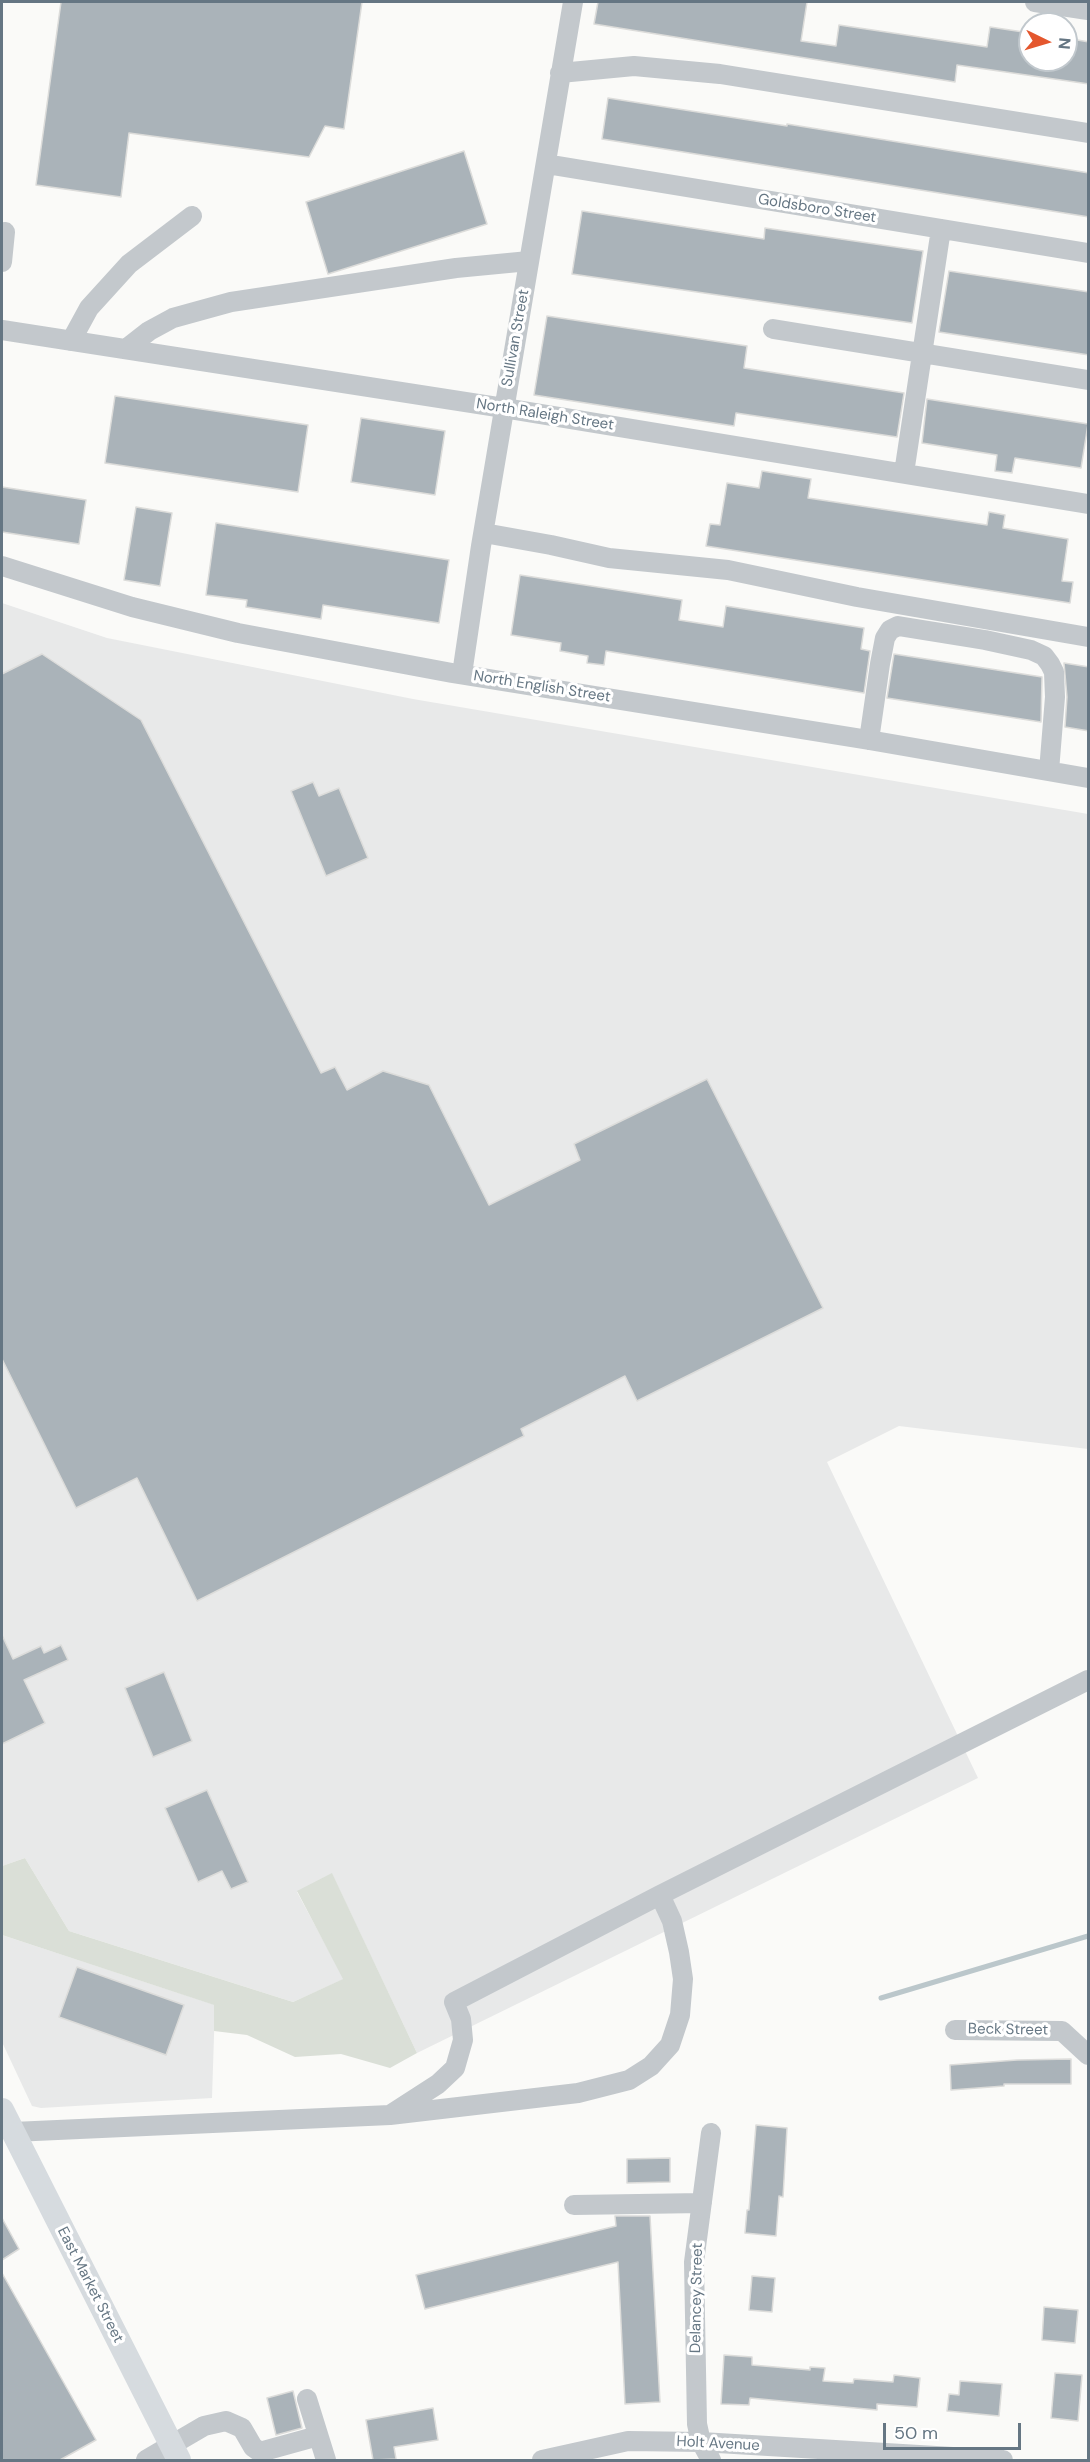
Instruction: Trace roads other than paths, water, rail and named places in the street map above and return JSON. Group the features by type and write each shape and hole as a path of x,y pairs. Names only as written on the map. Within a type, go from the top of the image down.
{"main road":[{"name":"East Market Street","path":"5,2118 175,2452"}],"street":[{"name":"Sullivan Street","path":"462,674 504,408 573,2"},
{"path":"1035,2 1089,10"},
{"path":"560,73 634,66 720,74 1089,133"},
{"name":"Goldsboro Street","path":"546,164 1089,253"},
{"path":"71,341 89,308 129,264 192,216"},
{"path":"904,473 941,229"},
{"path":"2,262 5,232"},
{"path":"126,349 149,331 173,318 231,302 456,268 529,261"},
{"path":"773,329 1089,380"},
{"name":"North Raleigh Street","path":"2,330 1088,501"},
{"path":"484,533 609,558 728,570 856,597 1089,637"},
{"name":"North English Street","path":"2,566 132,607 238,633 462,674 1089,778"},
{"path":"869,740 885,638 890,630 898,626 985,640 1031,650 1044,656 1054,672 1055,697 1049,771"},
{"path":"390,2115 438,2084 455,2068 463,2040 461,2019 454,2002 660,1895 1089,1680"},
{"path":"5,2118 390,2115 578,2093 629,2080 651,2066 670,2045 680,2015 683,1979 672,1921 660,1895"},
{"name":"Beck Street","path":"955,2030 1062,2031 1089,2055"},
{"name":"Delancey Street","path":"711,2133 694,2262 697,2424 701,2442 711,2460"},
{"path":"574,2205 702,2203"},
{"path":"307,2399 326,2460"},
{"path":"146,2460 175,2452 204,2426 226,2421 242,2428 253,2447 260,2452 318,2436"},
{"name":"Holt Avenue","path":"542,2460 628,2441 701,2442 1003,2460"}],"waterway":[{"path":"881,1998 1088,1936"}]}
